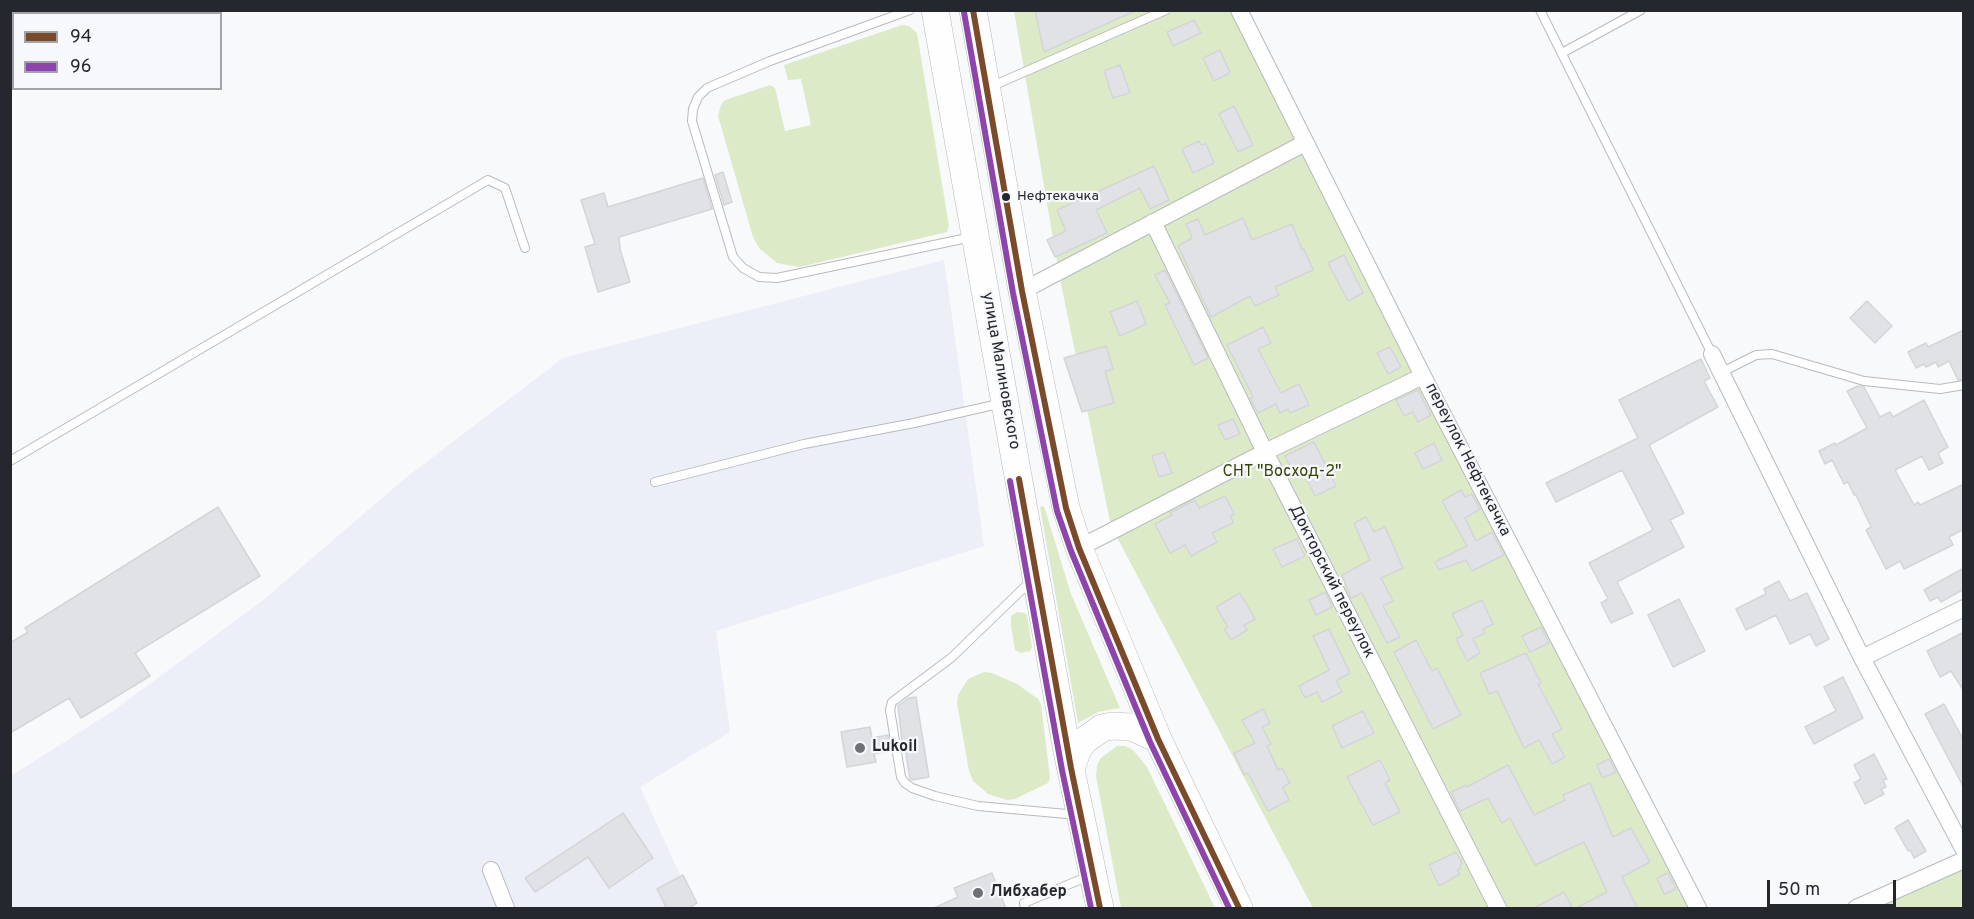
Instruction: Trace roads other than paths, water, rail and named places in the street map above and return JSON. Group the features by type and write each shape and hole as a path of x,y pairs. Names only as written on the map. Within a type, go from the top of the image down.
{"highway":[{"name":"улица Малиновского","path":"935,10 1071,768 1100,909"},
{"path":"973,10 1022,291 1066,508 1079,548 1158,739 1239,909"},
{"path":"1071,768 1078,749 1085,740 1102,728 1132,727 1158,739"}],"street":[{"name":"переулок Нефтекачка","path":"1239,10 1423,376 1698,909"},
{"path":"1022,291 1305,143"},
{"name":"Докторский переулок","path":"1153,222 1265,452 1498,909"},
{"path":"1712,354 1862,658 1964,850"},
{"path":"1079,548 1265,452 1423,376"},
{"path":"1862,658 1964,608"},
{"path":"1856,909 1964,860"},
{"path":"491,870 507,909"}],"lane":[{"path":"910,10 770,61 707,88 698,98 693,109 692,121 733,257 743,268 759,277 777,278 976,237"},
{"path":"987,89 1166,10"},
{"path":"1540,10 1712,354"},
{"path":"1562,53 1641,10"},
{"path":"10,461 488,180 505,188 525,248"},
{"path":"1722,372 1756,355 1772,354 1864,381 1940,389 1964,385"},
{"path":"655,482 804,444 1005,403"},
{"path":"1036,576 951,658 892,702 890,710 901,777 912,788 978,806 1080,815"},
{"path":"1025,909 1023,903 1092,875"}],"place":[{"name":"Нефтекачка","path":"1006,197"},
{"name":"Lukoil","path":"860,748"},
{"name":"Либхабер","path":"978,893"}],"park label":[{"name":"СНТ \"Восход-2\"","path":"1282,473"}]}
